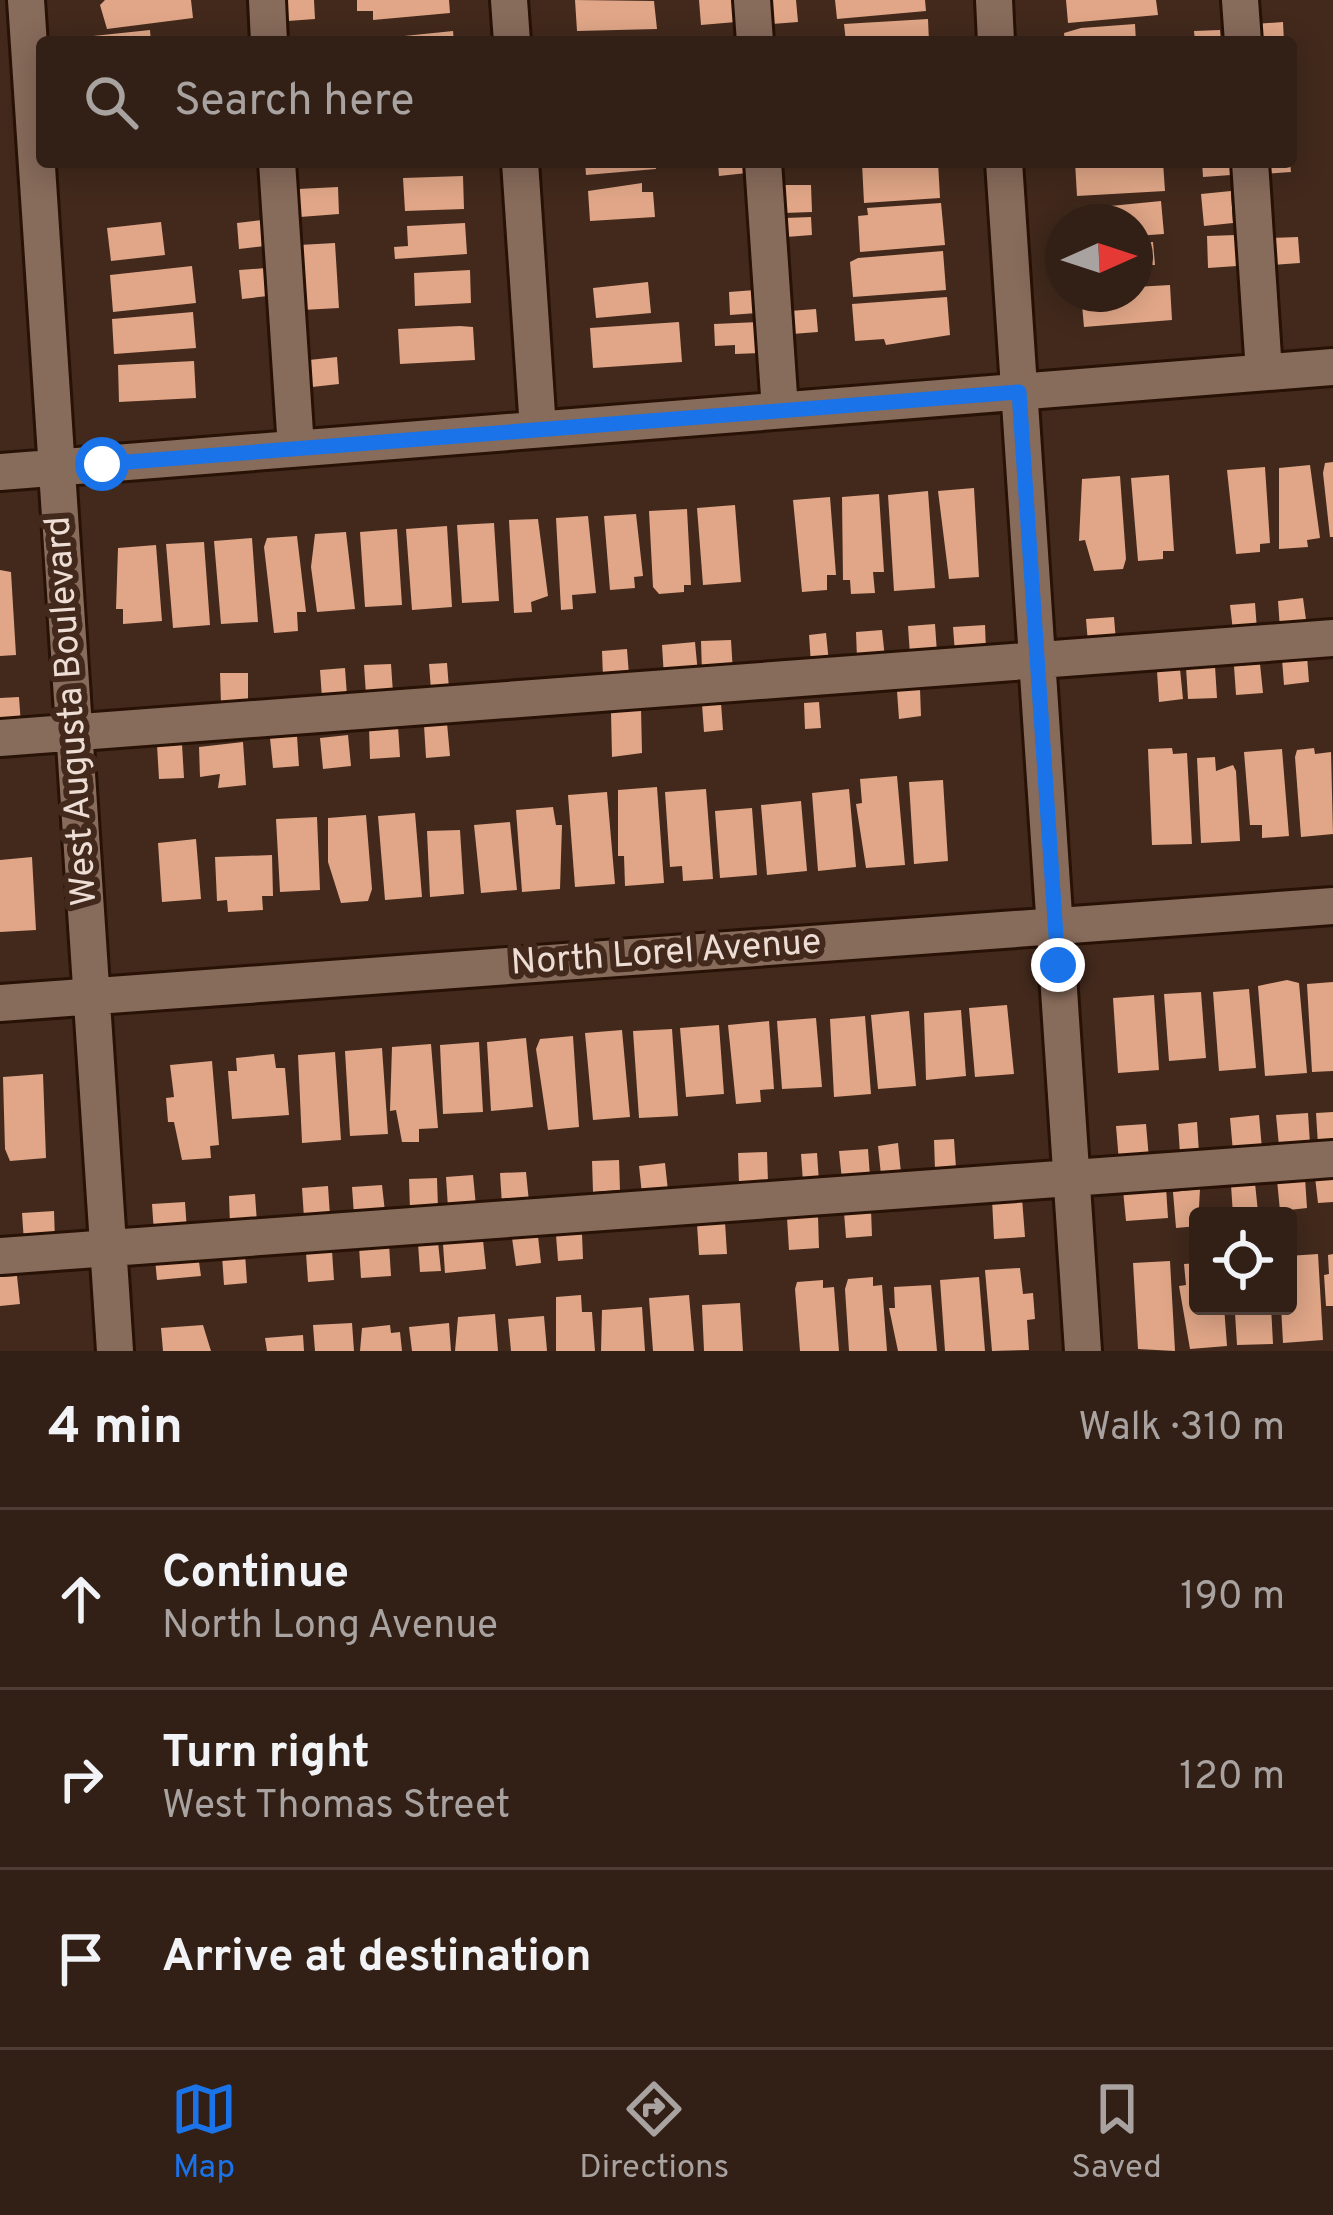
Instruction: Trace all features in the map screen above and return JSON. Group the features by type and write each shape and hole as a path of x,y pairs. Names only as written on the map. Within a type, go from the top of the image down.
{"street":[{"name":"West Augusta Boulevard","path":"26,0 36,156"},
{"path":"267,0 269,36"},
{"path":"509,0 512,36"},
{"path":"752,0 755,36"},
{"path":"994,0 997,36"},
{"path":"1240,0 1243,36"},
{"name":"West Augusta Boulevard","path":"37,168 115,1351"},
{"path":"277,168 296,448"},
{"path":"520,168 538,429"},
{"path":"763,168 780,410"},
{"path":"1004,168 1083,1351"},
{"path":"1250,168 1264,372"},
{"path":"0,472 1333,367"},
{"path":"0,738 1333,638"},
{"name":"North Lorel Avenue","path":"0,1003 1333,906"},
{"path":"0,1256 1333,1159"}],"building":[{"path":"105,0 191,0 193,18 107,29 100,5"},
{"path":"286,0 314,0 315,19 288,21"},
{"path":"357,0 449,0 450,13 373,20 373,11 357,11"},
{"path":"575,0 654,1 657,29 577,31"},
{"path":"699,0 735,0 736,22 701,25"},
{"path":"769,0 796,0 798,22 772,24"},
{"path":"835,0 925,0 926,11 837,19"},
{"path":"1066,0 1156,0 1158,15 1068,23"},
{"path":"928,19 929,36 845,36 844,24"},
{"path":"1283,22 1284,36 1255,36 1254,24"},
{"path":"1135,24 1136,36 1064,36 1081,28"},
{"path":"150,30 150,36 93,36"},
{"path":"1220,30 1220,36 1194,36 1194,31"},
{"path":"453,31 453,36 404,36"},
{"path":"585,168 656,169 586,175"},
{"path":"718,168 747,168 747,173 719,176"},
{"path":"862,168 938,168 940,198 864,203"},
{"path":"1075,168 1163,168 1165,191 1077,196"},
{"path":"1202,168 1230,168 1231,175 1203,177"},
{"path":"1264,168 1291,168 1291,172 1265,174"},
{"path":"463,176 464,209 405,211 403,178"},
{"path":"642,183 642,192 653,192 655,217 590,221 588,191"},
{"path":"783,185 811,185 812,212 784,213"},
{"path":"338,187 339,214 300,217 298,189"},
{"path":"1231,191 1233,223 1204,226 1201,194"},
{"path":"1161,201 1164,234 1153,235 1153,204 1131,204"},
{"path":"941,203 945,245 860,252 858,216 868,215 867,208"},
{"path":"811,217 812,235 786,237 785,218"},
{"path":"262,220 265,246 239,249 237,223"},
{"path":"161,222 165,255 111,261 107,228"},
{"path":"465,223 467,254 395,259 394,247 408,246 407,226"},
{"path":"1236,235 1237,266 1208,268 1207,236"},
{"path":"1298,237 1300,263 1272,265 1270,238"},
{"path":"335,243 339,308 302,310 299,245"},
{"path":"943,251 946,290 853,297 850,262"},
{"path":"192,266 196,303 113,312 110,275"},
{"path":"266,268 268,296 242,299 239,270"},
{"path":"470,270 471,303 415,306 414,273"},
{"path":"648,282 651,313 596,318 593,288"},
{"path":"1170,285 1172,320 1084,327 1083,312 1153,312 1153,286"},
{"path":"755,290 757,313 730,315 729,292"},
{"path":"947,297 950,335 886,345 884,339 855,341 852,304"},
{"path":"816,309 818,332 792,334 790,311"},
{"path":"193,312 196,348 114,354 112,319"},
{"path":"679,322 682,362 593,368 590,328"},
{"path":"759,322 760,353 735,354 735,345 715,346 714,324"},
{"path":"473,327 475,360 400,364 398,329"},
{"path":"337,357 339,384 312,387 309,360"},
{"path":"194,361 196,398 119,402 118,365"},
{"path":"1333,462 1330,537 1323,473 1325,463"},
{"path":"1310,465 1320,538 1307,540 1308,547 1279,549 1279,468"},
{"path":"1265,467 1270,543 1260,544 1260,552 1236,554 1227,470"},
{"path":"1169,475 1174,551 1163,551 1163,559 1138,561 1131,478"},
{"path":"1120,476 1126,559 1123,569 1094,571 1085,540 1079,541 1082,479"},
{"path":"974,488 979,577 949,579 938,491"},
{"path":"928,491 935,588 894,591 888,495"},
{"path":"879,494 884,572 873,572 875,593 851,594 850,580 843,580 842,497"},
{"path":"830,497 836,575 827,575 827,590 802,592 793,500"},
{"path":"735,505 741,582 703,585 697,508"},
{"path":"687,509 691,585 684,585 684,592 659,594 653,587 649,511"},
{"path":"636,514 643,576 634,577 635,588 610,590 604,516"},
{"path":"588,516 596,593 572,595 573,609 561,610 556,518"},
{"path":"538,519 548,596 531,602 532,612 514,613 509,520"},
{"path":"494,523 499,601 462,603 457,525"},
{"path":"447,526 452,607 412,610 406,529"},
{"path":"397,529 402,605 365,607 360,532"},
{"path":"346,532 355,609 317,612 311,567 315,534"},
{"path":"297,536 306,612 297,612 298,631 274,633 264,547 267,538"},
{"path":"252,538 258,622 221,624 214,541"},
{"path":"204,542 210,625 173,628 166,544"},
{"path":"156,545 162,621 123,624 123,609 116,609 118,548"},
{"path":"0,570 11,572 16,655 0,656"},
{"path":"1303,598 1307,627 1280,629 1278,601"},
{"path":"1255,603 1257,630 1233,631 1230,605"},
{"path":"1114,617 1116,641 1088,643 1086,619"},
{"path":"935,624 937,653 910,655 908,626"},
{"path":"985,625 986,651 955,653 953,627"},
{"path":"882,630 885,658 857,659 856,632"},
{"path":"826,633 829,663 811,664 809,635"},
{"path":"731,640 733,673 702,673 701,641"},
{"path":"695,642 698,674 664,677 662,645"},
{"path":"627,649 629,675 603,677 602,651"},
{"path":"1307,656 1309,682 1284,685 1282,659"},
{"path":"447,663 449,689 431,690 429,664"},
{"path":"391,664 393,693 366,695 364,665"},
{"path":"1260,664 1263,693 1236,695 1234,666"},
{"path":"1215,666 1217,698 1188,699 1186,667"},
{"path":"345,668 347,696 322,698 320,670"},
{"path":"1180,669 1183,699 1159,702 1157,671"},
{"path":"220,673 248,673 248,703 221,704"},
{"path":"920,689 921,716 899,719 897,691"},
{"path":"19,697 21,725 0,726 0,698"},
{"path":"819,702 821,728 805,729 804,703"},
{"path":"721,703 723,730 704,732 702,704"},
{"path":"641,709 642,753 612,757 611,712"},
{"path":"447,723 450,756 426,758 424,725"},
{"path":"398,726 400,757 370,759 369,728"},
{"path":"348,735 351,766 323,769 320,738"},
{"path":"297,736 299,766 273,768 270,738"},
{"path":"243,742 246,785 218,788 220,774 200,777 199,747"},
{"path":"182,744 184,778 159,779 157,745"},
{"path":"1172,748 1173,754 1187,753 1192,844 1152,845 1148,749"},
{"path":"1314,748 1315,754 1331,752 1333,834 1301,837 1295,757 1297,750"},
{"path":"1282,749 1289,836 1262,838 1262,825 1250,825 1244,752"},
{"path":"1215,757 1216,771 1233,765 1236,771 1240,841 1201,843 1197,758"},
{"path":"897,776 905,865 866,868 856,804 862,803 860,779"},
{"path":"943,780 948,861 914,864 909,782"},
{"path":"657,787 664,883 625,886 624,856 618,856 618,790"},
{"path":"706,789 713,879 683,881 682,866 670,867 665,792"},
{"path":"849,789 856,867 818,871 812,793"},
{"path":"607,792 615,884 575,887 568,795"},
{"path":"801,801 807,871 767,875 761,805"},
{"path":"553,807 556,825 562,825 560,889 522,892 516,810"},
{"path":"752,808 757,875 720,878 715,811"},
{"path":"415,813 422,897 385,900 378,816"},
{"path":"366,815 372,889 368,901 341,903 328,862 328,818"},
{"path":"317,817 320,890 280,892 276,819"},
{"path":"510,822 517,890 481,893 474,825"},
{"path":"460,830 464,894 430,897 427,831"},
{"path":"196,839 201,899 162,902 158,843"},
{"path":"272,855 273,896 262,896 263,910 228,912 227,900 217,901 215,857"},
{"path":"32,857 36,930 0,932 0,860"},
{"path":"1287,980 1299,983 1307,1073 1265,1076 1258,986"},
{"path":"1333,982 1333,1071 1312,1072 1307,984"},
{"path":"1249,989 1256,1068 1219,1071 1213,992"},
{"path":"1201,992 1206,1058 1169,1061 1164,994"},
{"path":"1154,995 1159,1070 1118,1073 1113,998"},
{"path":"1007,1005 1014,1074 975,1077 969,1008"},
{"path":"961,1010 966,1076 926,1080 924,1013"},
{"path":"909,1011 916,1086 878,1089 871,1015"},
{"path":"865,1016 871,1094 834,1097 830,1019"},
{"path":"816,1018 822,1087 782,1089 777,1021"},
{"path":"769,1021 774,1089 760,1090 761,1102 736,1104 728,1025"},
{"path":"719,1025 724,1094 686,1097 680,1028"},
{"path":"672,1029 678,1116 639,1118 633,1031"},
{"path":"622,1030 630,1117 593,1120 585,1033"},
{"path":"573,1036 579,1127 548,1130 536,1049 540,1039"},
{"path":"526,1038 533,1107 491,1111 487,1042"},
{"path":"479,1042 483,1112 443,1114 440,1045"},
{"path":"431,1044 438,1128 419,1129 419,1142 402,1142 396,1110 390,1111 392,1047"},
{"path":"382,1048 388,1134 350,1136 345,1051"},
{"path":"335,1052 341,1140 302,1143 298,1055"},
{"path":"274,1054 276,1068 285,1068 289,1115 232,1119 228,1071 237,1071 236,1058"},
{"path":"212,1061 219,1145 210,1146 211,1158 182,1160 174,1122 168,1122 166,1098 174,1097 170,1065"},
{"path":"43,1074 46,1158 10,1161 5,1149 3,1077"},
{"path":"1333,1112 1333,1144 1318,1145 1316,1113"},
{"path":"1308,1113 1310,1144 1279,1146 1276,1115"},
{"path":"1259,1115 1262,1149 1233,1152 1230,1118"},
{"path":"1197,1122 1199,1153 1180,1154 1178,1124"},
{"path":"1146,1124 1149,1159 1119,1162 1116,1126"},
{"path":"954,1139 956,1168 935,1170 934,1140"},
{"path":"898,1143 901,1173 881,1175 878,1146"},
{"path":"868,1149 870,1177 842,1180 839,1151"},
{"path":"767,1152 768,1182 739,1184 738,1153"},
{"path":"817,1153 819,1182 803,1182 801,1154"},
{"path":"619,1160 620,1190 593,1192 592,1161"},
{"path":"665,1163 668,1191 642,1194 639,1166"},
{"path":"526,1172 529,1202 502,1205 500,1173"},
{"path":"473,1175 476,1206 448,1208 446,1177"},
{"path":"1333,1175 1333,1202 1318,1203 1315,1177"},
{"path":"437,1178 438,1209 410,1210 409,1179"},
{"path":"1305,1178 1307,1208 1280,1207 1277,1180"},
{"path":"1255,1183 1257,1207 1232,1207 1231,1185"},
{"path":"382,1185 385,1212 354,1215 352,1187"},
{"path":"328,1186 330,1216 304,1218 302,1188"},
{"path":"1166,1187 1168,1218 1126,1221 1123,1190"},
{"path":"1200,1189 1199,1207 1189,1207 1189,1227 1176,1228 1173,1192"},
{"path":"255,1194 257,1223 230,1225 229,1196"},
{"path":"1022,1198 1025,1237 994,1239 992,1199"},
{"path":"185,1202 187,1231 154,1233 152,1204"},
{"path":"871,1210 872,1236 846,1238 844,1212"},
{"path":"54,1211 55,1240 24,1242 22,1213"},
{"path":"818,1216 819,1248 789,1250 787,1218"},
{"path":"725,1222 727,1254 699,1255 697,1224"},
{"path":"582,1234 583,1259 558,1261 556,1235"},
{"path":"538,1236 541,1263 516,1266 512,1238"},
{"path":"483,1240 486,1269 445,1273 443,1244"},
{"path":"438,1242 441,1271 420,1272 418,1243"},
{"path":"389,1244 391,1276 361,1278 359,1246"},
{"path":"332,1251 334,1280 308,1282 306,1253"},
{"path":"245,1253 247,1283 224,1285 222,1255"},
{"path":"1318,1254 1323,1340 1283,1343 1281,1315 1297,1315 1297,1255"},
{"path":"1333,1254 1333,1306 1326,1306 1324,1275 1329,1274 1328,1255"},
{"path":"198,1255 201,1276 157,1280 155,1259"},
{"path":"1170,1261 1175,1351 1138,1349 1133,1263"},
{"path":"1184,1264 1189,1264 1189,1315 1225,1315 1227,1346 1190,1349 1179,1286 1186,1285"},
{"path":"1020,1268 1023,1294 1033,1293 1035,1319 1027,1320 1029,1350 992,1351 985,1270"},
{"path":"17,1276 20,1304 0,1306 0,1277"},
{"path":"873,1277 873,1286 882,1285 887,1351 849,1351 848,1279"},
{"path":"979,1277 985,1351 945,1351 940,1280"},
{"path":"823,1280 823,1288 834,1287 839,1351 800,1351 797,1282"},
{"path":"931,1285 937,1351 898,1351 889,1308 895,1308 894,1287"},
{"path":"581,1295 582,1312 592,1312 595,1351 556,1351 556,1297"},
{"path":"689,1295 694,1351 653,1351 649,1298"},
{"path":"740,1303 743,1351 704,1351 702,1305"},
{"path":"642,1307 645,1351 601,1351 602,1310"},
{"path":"495,1314 498,1351 455,1351 458,1317"},
{"path":"1235,1315 1271,1315 1273,1344 1237,1345"},
{"path":"544,1316 547,1351 511,1351 508,1319"},
{"path":"352,1323 354,1351 315,1351 313,1325"},
{"path":"449,1323 451,1351 412,1351 409,1327"},
{"path":"203,1325 211,1351 163,1351 161,1328"},
{"path":"390,1325 391,1333 400,1332 402,1351 360,1351 362,1328"},
{"path":"303,1335 304,1351 267,1351 265,1338"}],"route":[{"path":"102,464 1019,392 1058,965"}]}
